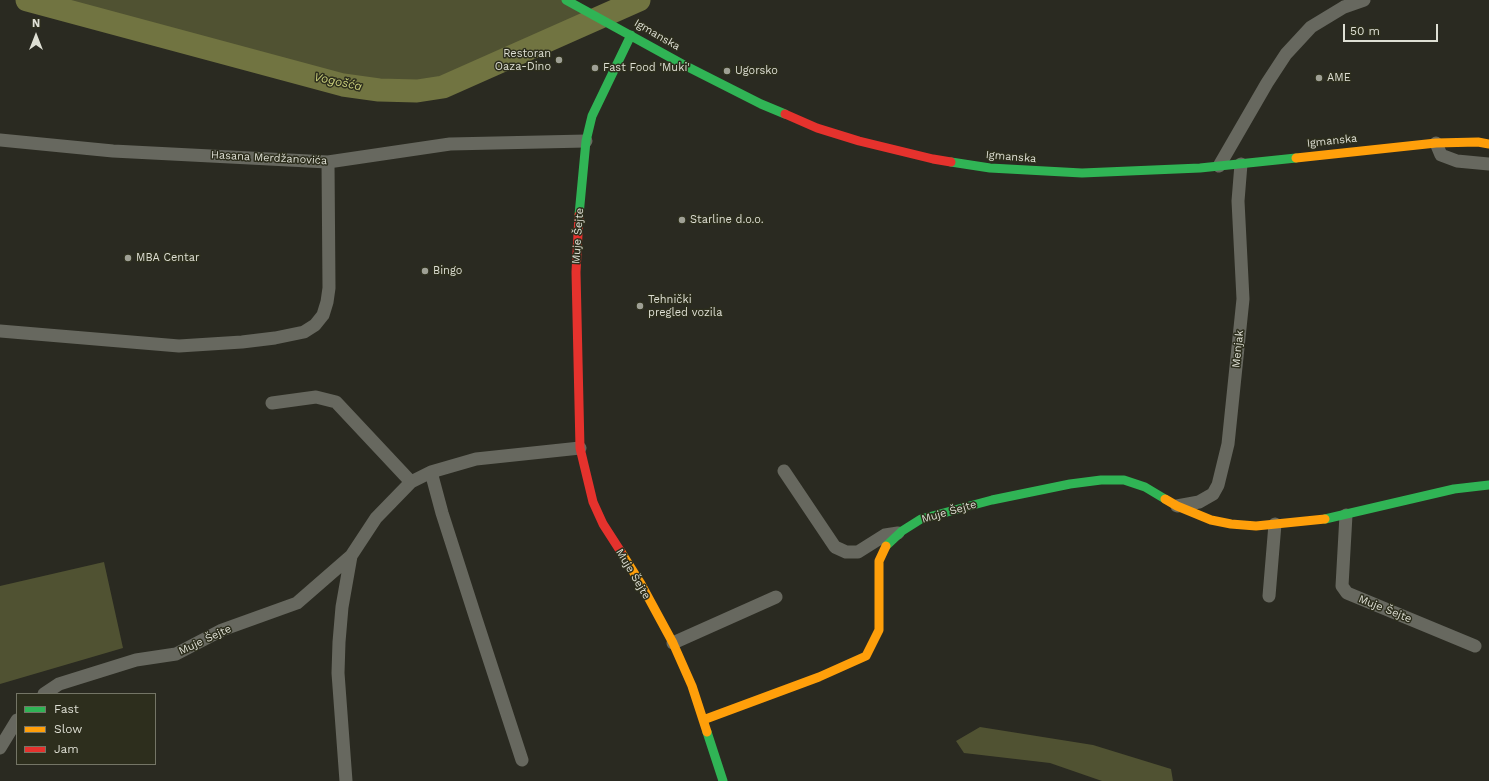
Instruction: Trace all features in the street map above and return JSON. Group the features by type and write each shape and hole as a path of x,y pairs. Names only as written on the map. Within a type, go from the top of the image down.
{"street":[{"name":"Igmanska","path":"566,0 631,34 684,65 761,104 817,128 859,141 932,159 990,168 1074,173 1144,171 1219,166 1436,142 1478,142 1489,144"},
{"path":"1219,166 1267,83 1286,54 1312,27 1344,7 1364,0"},
{"name":"Muje Šejte","path":"631,34 592,116 586,141 581,189 576,272 580,448 593,502 603,524 641,584 673,643 692,686 723,781"},
{"name":"Hasana Merdžanovića","path":"0,140 113,151 328,162 450,144 586,141"},
{"path":"1436,142 1441,155 1457,161 1489,164"},
{"path":"0,331 179,346 242,342 275,338 304,332 315,325 323,315 327,302 328,162"},
{"name":"Menjak","path":"1177,506 1199,502 1213,494 1218,485 1228,444 1243,299 1238,201 1241,164"},
{"path":"272,403 316,397 336,402 411,482"},
{"name":"Muje Šejte","path":"46,693 59,684 136,660 176,654 222,630 297,603 351,556 376,518 411,482 431,472 476,459 580,448"},
{"path":"784,471 836,547 846,552 858,552 885,535 900,533"},
{"path":"431,472 449,536 522,760"},
{"name":"Muje Šejte","path":"703,720 819,677 866,656 879,630 879,561 886,545 900,533 921,519 950,510 1070,484 1101,480 1124,480 1145,487 1177,506 1211,520 1231,524 1256,526 1327,519 1454,489 1489,485"},
{"name":"Muje Šejte","path":"1346,515 1342,586 1347,594 1475,646"},
{"path":"1269,596 1275,524"},
{"name":"Muje Šejte","path":"346,781 338,673 338,650 342,606 351,556"},
{"path":"673,643 776,597"},
{"path":"0,748 16,722"}],"green space":[{"path":"27,0 570,0 598,18 443,87 417,91 379,90 343,85"},
{"path":"104,562 123,648 0,684 0,586"},
{"path":"980,727 1093,745 1171,769 1173,781 1102,781 1050,763 964,753 956,741"}],"waterway":[{"name":"Vogošća","path":"27,0 343,85 379,90 417,91 443,87 639,0"}],"traffic: fast":[{"path":"566,0 684,65 761,104 785,114"},
{"path":"579,215 586,141 592,116 631,35"},
{"path":"951,162 990,168 1082,173 1200,168 1296,158"},
{"path":"886,546 902,531 921,519 992,500 1070,484 1101,480 1124,480 1145,487 1165,499"},
{"path":"1325,519 1454,489 1489,485"},
{"path":"707,732 723,781"}],"traffic: slow":[{"path":"1296,158 1436,143 1478,142 1489,144"},
{"path":"1165,499 1177,506 1211,520 1231,524 1256,526 1325,519"},
{"path":"703,720 819,677 866,656 879,630 879,561 886,546"},
{"path":"621,552 641,584 673,643 692,686 707,732"}],"traffic: jam":[{"path":"785,114 817,128 859,141 951,162"},
{"path":"579,215 576,272 580,448 593,502 603,524 621,552"}],"place":[{"name":"Restoran Oaza-Dino","path":"559,60"},
{"name":"Fast Food 'Muki'","path":"595,68"},
{"name":"Ugorsko","path":"727,71"},
{"name":"AME","path":"1319,78"},
{"name":"Starline d.o.o.","path":"682,220"},
{"name":"MBA Centar","path":"128,258"},
{"name":"Bingo","path":"425,271"},
{"name":"Tehnički pregled vozila","path":"640,306"}]}
